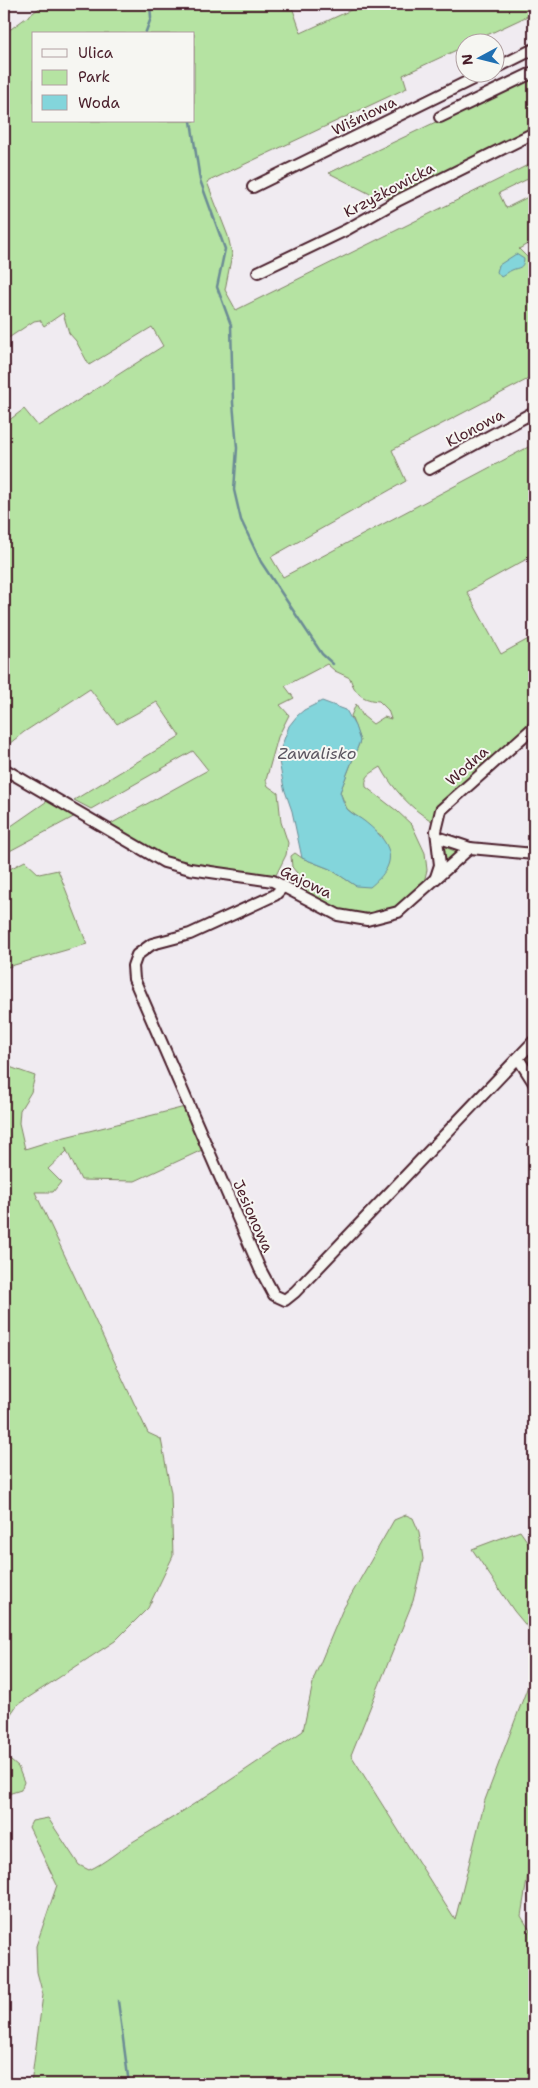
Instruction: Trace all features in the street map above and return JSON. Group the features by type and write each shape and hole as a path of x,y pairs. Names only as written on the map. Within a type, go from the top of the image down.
{"street":[{"path":"506,63 534,49"},
{"path":"440,117 534,72"},
{"name":"Wiśniowa","path":"253,187 467,82"},
{"name":"Krzyżkowicka","path":"258,272 346,230 399,200 534,133"},
{"name":"Klonowa","path":"429,469 534,412"},
{"name":"Wodna","path":"436,878 440,865 436,821 441,810 534,728"},
{"name":"Gajowa","path":"4,769 164,862 190,869 273,881 338,915 367,920 398,912 412,902 470,848"},
{"path":"437,837 470,848 534,854"},
{"name":"Jesionowa","path":"284,887 275,895 190,934 152,944 137,955 133,972 134,979 256,1261 277,1298 285,1300 295,1292 519,1060 534,1041"},
{"path":"519,1060 534,1084"}],"green space":[{"path":"45,4 291,4 301,33 364,4 534,4 534,13 493,32 456,32 456,50 403,75 407,88 207,182 228,236 232,254 225,290 236,310 534,162 534,176 499,193 506,208 534,194 534,240 519,249 534,264 534,376 392,450 406,481 271,557 283,577 534,444 534,555 467,592 501,654 534,636 534,656 529,660 534,668 534,677 527,682 534,692 534,727 446,797 432,821 403,798 381,767 367,777 366,787 412,825 425,853 427,870 424,882 407,899 389,910 379,913 352,914 293,886 297,873 292,867 291,856 295,853 302,858 330,869 356,886 383,837 347,809 340,792 360,741 351,716 356,704 363,716 373,724 384,717 391,719 388,710 379,701 364,698 354,688 350,678 335,671 327,664 285,686 294,698 280,705 289,715 278,737 266,780 268,786 278,793 281,822 288,843 286,855 273,881 164,862 105,827 208,770 193,751 91,809 74,800 180,736 157,702 117,724 90,689 24,732 4,748 4,424 24,409 38,426 163,346 152,327 89,365 76,341 69,333 63,313 44,326 40,320 34,321 4,341 4,34"},
{"path":"534,75 534,132 399,200 374,196 329,173"},
{"path":"53,797 81,813 4,854 4,831"},
{"path":"443,846 461,854 445,865"},
{"path":"25,861 39,874 58,870 87,944 4,968 4,872"},
{"path":"534,1045 534,1078 522,1059"},
{"path":"4,1065 35,1076 31,1092 20,1110 19,1123 25,1149 57,1139 185,1107 202,1150 135,1181 81,1180 67,1151 48,1169 61,1182 53,1192 35,1192 148,1433 161,1439 171,1493 173,1556 148,1608 115,1641 17,1705 4,1724"},
{"path":"406,1515 413,1518 419,1532 423,1559 413,1601 351,1755 455,1920 485,1800 534,1670 534,1852 531,1856 521,1916 534,1937 534,2084 31,2084 43,1995 37,1972 36,1946 57,1885 29,1827 32,1821 48,1818 79,1865 89,1870 198,1801 303,1731 314,1678 342,1611 394,1520"},
{"path":"520,1531 534,1551 534,1635 514,1611 472,1549"},
{"path":"4,1755 18,1767 24,1782 21,1790 8,1794 4,1792"}],"water":[{"path":"516,254 524,259 523,265 501,277 497,272 499,265"},
{"name":"Zawalisko","path":"322,701 346,710 355,726 360,741 340,792 344,804 348,810 374,829 386,845 389,853 386,869 370,887 356,886 330,869 302,858 278,756 289,726 297,716 304,710"}],"waterway":[{"path":"146,32 151,18 150,4"},
{"path":"191,122 200,180 225,249 217,287 231,325 233,403 237,448 234,490 241,520 261,562 322,654 333,664"},
{"path":"118,2001 129,2084"}]}
